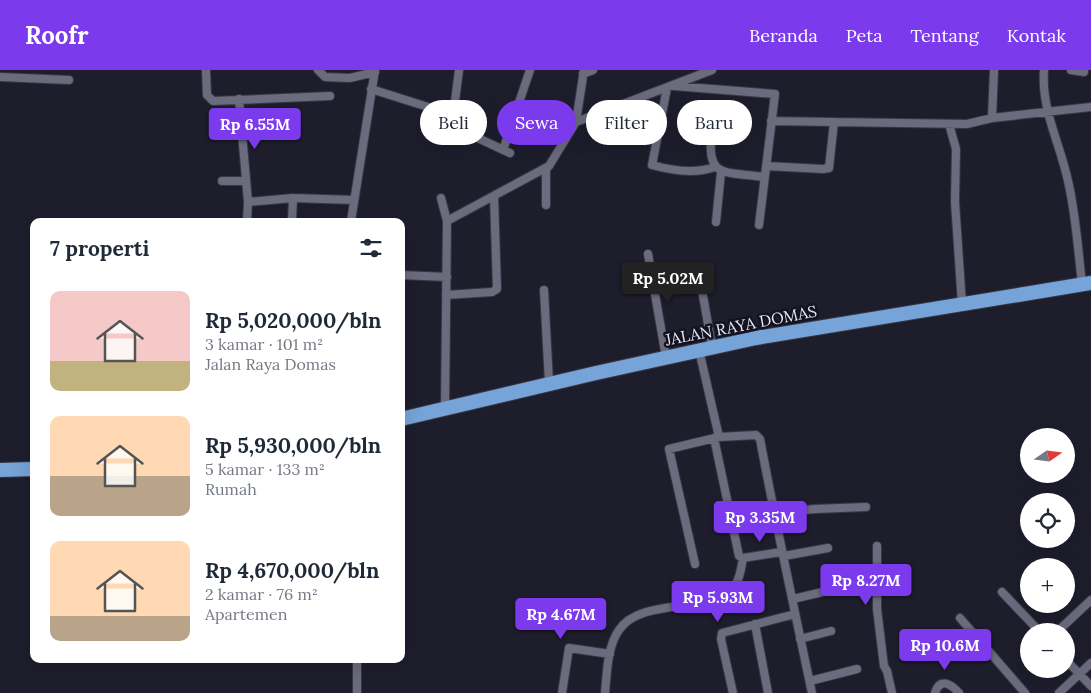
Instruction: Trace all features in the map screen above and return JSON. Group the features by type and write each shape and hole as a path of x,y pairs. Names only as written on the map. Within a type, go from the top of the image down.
{"highway":[{"name":"JALAN RAYA DOMAS","path":"405,418 666,357 816,327 1086,283"},
{"path":"0,470 30,468"}],"street":[{"path":"206,70 207,95 213,101 330,96"},
{"path":"318,70 325,77 350,78 375,71 351,218"},
{"path":"454,100 459,70"},
{"path":"487,142 507,152 530,70"},
{"path":"593,70 583,72 576,122 712,70"},
{"path":"992,118 994,70"},
{"path":"1044,70 1043,84 1046,112 1059,144 1074,206 1086,283"},
{"path":"1071,70 1084,72"},
{"path":"0,77 68,80"},
{"path":"670,87 775,94 759,225"},
{"path":"670,87 652,165 688,171 718,170 764,177"},
{"path":"371,89 420,104"},
{"path":"239,99 248,202 247,218"},
{"path":"771,121 967,124 992,118 1091,107"},
{"path":"766,166 830,168 834,122"},
{"path":"950,124 956,149 954,202 962,304"},
{"path":"448,221 546,169 561,145"},
{"path":"710,145 710,152 718,170 716,222"},
{"path":"546,169 546,205"},
{"path":"222,181 246,181"},
{"path":"446,294 492,292 496,289 494,196"},
{"path":"248,202 293,198 354,200"},
{"path":"292,218 293,198"},
{"path":"441,198 448,221 445,408"},
{"path":"648,254 666,357"},
{"path":"698,267 716,437 739,556 743,558 828,548"},
{"path":"405,275 447,277"},
{"path":"544,290 549,383"},
{"path":"696,564 668,452 671,448 716,437 756,435 760,440 812,693"},
{"path":"774,513 866,507"},
{"path":"877,546 877,610 884,666 887,670 892,693"},
{"path":"605,693 613,642 625,622 646,612 721,597 732,589 738,579 743,558"},
{"path":"792,599 830,590"},
{"path":"1002,592 1031,623"},
{"path":"1067,623 1091,600"},
{"path":"733,693 720,635 795,614"},
{"path":"960,618 1025,693"},
{"path":"755,624 768,693"},
{"path":"800,639 831,632"},
{"path":"562,693 569,648 610,654"},
{"path":"357,663 357,693"},
{"path":"1059,693 1091,663"},
{"path":"1075,669 1091,686"},
{"path":"810,681 857,670"},
{"path":"935,693 937,687 944,682 960,693"}]}
